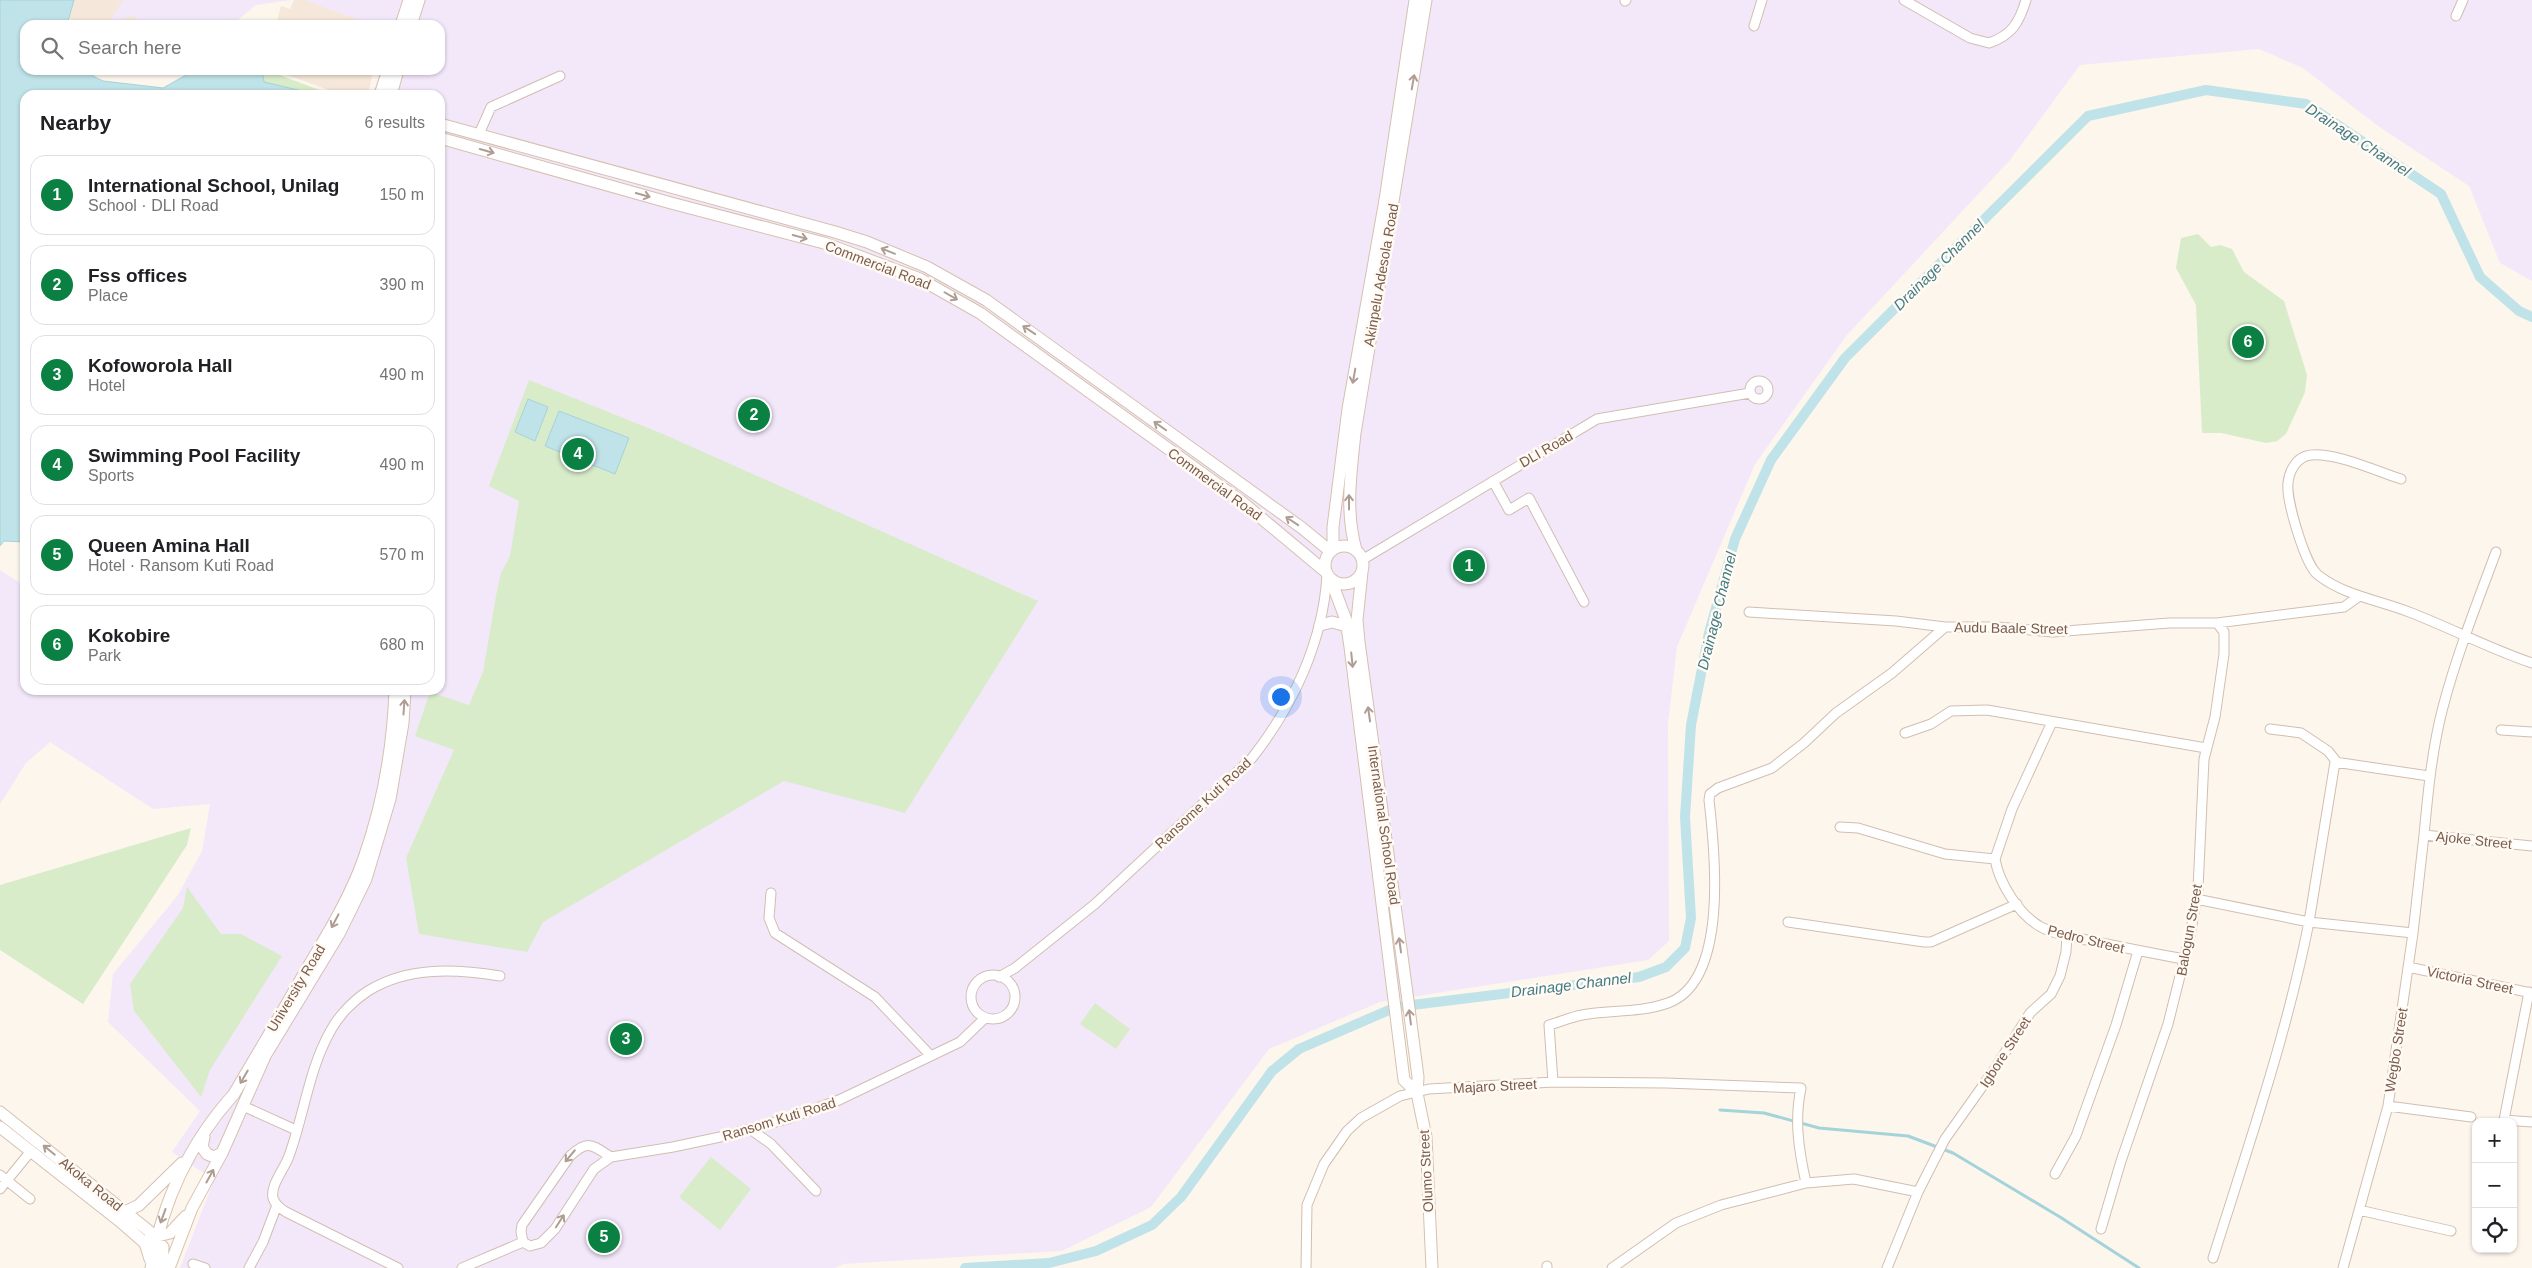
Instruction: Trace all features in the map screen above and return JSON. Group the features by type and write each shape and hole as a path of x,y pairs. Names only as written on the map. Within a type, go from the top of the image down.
{"street":[{"path":"403,20 409,0"},
{"path":"413,20 419,0"},
{"name":"Akinpelu Adesola Road","path":"1331,550 1348,409 1382,218 1415,0"},
{"name":"Akinpelu Adesola Road","path":"1360,560 1350,519 1349,499 1355,433 1426,0"},
{"path":"1754,26 1762,0"},
{"path":"1904,0 1970,38 1989,44 2010,34 2017,25 2026,0"},
{"path":"2456,16 2463,0"},
{"path":"382,90 386,75"},
{"path":"392,90 397,75"},
{"path":"479,134 491,107 560,76"},
{"name":"Commercial Road","path":"445,125 835,232 867,242 927,267 986,300 1034,333 1331,550"},
{"name":"Commercial Road","path":"445,139 671,203 824,243 920,279 980,313 1242,502 1328,575"},
{"name":"DLI Road","path":"1360,560 1598,419 1750,393"},
{"path":"2401,479 2320,454 2304,457 2297,462 2289,474 2288,494 2304,550 2312,568 2317,575 2358,597 2400,608 2500,652 2532,663"},
{"path":"1492,482 1509,510 1529,498 1584,602"},
{"path":"1348,546 1360,560 1359,577 1349,584 1337,583 1328,575 1326,558 1331,550 1348,546"},
{"path":"2424,835 2429,776 2443,708 2465,635 2496,552"},
{"name":"International School Road","path":"1360,560 1357,620 1359,642 1418,1077"},
{"name":"International School Road","path":"1328,575 1340,601 1347,626 1404,1080 1417,1093"},
{"name":"Ransome Kuti Road","path":"999,976 1016,968 1096,904 1252,758 1271,734 1285,710 1308,661 1325,604 1328,575"},
{"name":"Audu Baale Street","path":"1749,612 1896,621 1945,627 1997,627 2053,632 2124,625 2217,623 2344,608 2358,597"},
{"path":"1320,625 1332,622 1347,626"},
{"name":"Balogun Street","path":"2102,1229 2121,1161 2168,1024 2196,899 2206,748 2215,717 2224,654 2224,632 2217,623"},
{"path":"1553,1082 1549,1026 1581,1015 1638,1010 1668,1003 1684,995 1702,972 1706,961 1714,908 1715,867 1710,794 1718,788 1772,768 1804,744 1836,712 1892,673 1945,627"},
{"name":"University Road","path":"151,1268 162,1217 188,1156 204,1135 215,1116 234,1094 332,926 354,883 373,828 385,776 393,724 395,695"},
{"name":"University Road","path":"169,1268 192,1208 222,1153 266,1056 334,943 366,879 390,799 403,723 405,695"},
{"path":"1904,733 1931,724 1951,710 1987,710 2206,748"},
{"path":"1840,827 1858,828 1945,854 1995,858 2009,816 2052,722"},
{"path":"2270,730 2301,734 2328,751 2336,761 2429,776"},
{"path":"2501,730 2532,732"},
{"path":"2213,1258 2280,1046 2297,983 2336,761"},
{"name":"Ajoke Street","path":"2414,933 2424,835 2532,846"},
{"name":"Pedro Street","path":"1995,858 1996,867 2016,904 2025,916 2042,928 2138,951 2184,959"},
{"path":"771,894 769,918 775,933 875,996 931,1056"},
{"path":"2196,899 2309,922 2414,933"},
{"path":"1788,922 1931,942 2016,904"},
{"name":"Wegbo Street","path":"2344,1268 2388,1106 2414,933"},
{"name":"Igbore Street","path":"1887,1268 1918,1192 1945,1140 2030,1014 2051,994 2060,976 2066,952 2067,935"},
{"path":"2055,1174 2076,1136 2116,1025 2138,951"},
{"name":"Victoria Street","path":"2408,967 2531,992"},
{"path":"398,1268 336,1239 286,1212 277,1205 273,1198 274,1188 289,1157 320,1056 331,1030 346,1010 366,992 390,980 433,971 463,970 500,976"},
{"path":"988,976 999,976 1009,982 1014,991 1013,1006 1007,1015 1000,1018 985,1018 979,1014 972,1002 974,987 978,981 988,976"},
{"path":"2531,992 2504,1120 2532,1122"},
{"name":"Ransom Kuti Road","path":"611,1157 673,1148 750,1129 787,1119 840,1100 960,1042 985,1018"},
{"name":"Olumo Street","path":"1418,1077 1417,1093 1426,1137 1432,1268"},
{"name":"Majaro Street","path":"1306,1268 1307,1205 1324,1164 1347,1131 1361,1118 1388,1102 1440,1088 1553,1082 1666,1083 1801,1088 1797,1130 1806,1183"},
{"path":"243,1106 296,1130"},
{"path":"2388,1106 2471,1117"},
{"name":"Akoka Road","path":"0,1112 156,1238"},
{"path":"0,1126 136,1236 147,1247 151,1268"},
{"path":"750,1129 771,1144 816,1191"},
{"path":"204,1135 202,1147 207,1154 214,1156 222,1153"},
{"path":"586,1144 594,1145 611,1157 594,1169 555,1229 546,1239 530,1246 523,1242 520,1232 522,1225 574,1152 586,1144"},
{"path":"0,1189 4,1177 31,1151"},
{"path":"125,1212 140,1205 188,1156"},
{"path":"4,1177 30,1199"},
{"path":"1612,1268 1676,1223 1721,1205 1806,1183 1854,1179 1918,1192"},
{"path":"249,1268 263,1242 277,1205"},
{"path":"136,1236 156,1238 175,1229 192,1208"},
{"path":"2359,1210 2451,1232"},
{"path":"156,1238 163,1247 162,1268"},
{"path":"462,1268 523,1242"},
{"path":"193,1264 206,1268"}],"shaded area":[{"path":"74,0 253,0 215,20 72,20 69,18"},
{"path":"123,0 291,0 256,5 238,20 138,20 134,15 120,20 110,20"},
{"path":"294,0 388,0 384,20 277,20 281,6 290,9"},
{"path":"304,0 2532,0 2532,281 2500,263 2469,186 2378,126 2303,68 2259,49 2080,65 2010,160 1847,335 1755,464 1677,647 1668,724 1669,941 1648,960 1380,1002 1269,1049 1151,1207 1062,1251 843,1264 835,1268 180,1268 214,1180 172,1152 200,1111 108,1022 113,974 178,895 202,851 210,804 153,809 50,742 26,763 0,804 0,570 20,583 20,695 445,695 445,90 374,90 379,75 445,75 445,20 358,20"},
{"path":"287,75 372,75 369,90 329,90"}],"green space":[{"path":"199,75 279,75 320,90 181,90"},
{"path":"2198,234 2211,247 2220,245 2232,249 2244,272 2284,301 2307,375 2305,392 2286,434 2277,441 2266,443 2221,433 2202,433 2196,305 2176,268 2181,238"},
{"path":"529,380 663,434 1038,601 905,813 784,781 543,922 527,952 419,934 406,858 454,750 415,736 429,695 439,695 469,705 483,672 496,596 501,573 510,556 519,501 489,486"},
{"path":"191,828 187,845 83,1004 0,950 0,885"},
{"path":"187,887 221,934 241,934 282,956 210,1070 201,1097 134,1011 130,984 183,908"},
{"path":"1095,1003 1130,1029 1116,1049 1080,1024"},
{"path":"711,1157 751,1189 720,1230 679,1197"}],"water":[{"path":"0,0 74,0 68,20 20,20 20,75 91,75 103,81 163,88 186,75 263,75 264,82 298,90 20,90 20,542 4,541 0,546"},
{"path":"528,399 548,407 535,441 515,432"},
{"path":"559,411 629,438 615,474 545,446"}],"waterway":[{"name":"Drainage Channel","path":"965,1268 1049,1263 1096,1251 1152,1225 1181,1197 1272,1071 1299,1049 1396,1007 1639,977 1666,967 1685,948 1691,918 1685,817 1691,725 1709,633 1735,539 1771,460 1845,358 2088,116 2206,90 2306,104 2441,194 2480,277 2519,311 2532,317"},
{"path":"1720,1110 1764,1113 1819,1128 1908,1136 1953,1153 2060,1217 2139,1268"}],"place":[{"name":"Kokobire","path":"2248,342"},
{"name":"Fss offices","path":"754,415"},
{"name":"Swimming Pool Facility","path":"578,454"},
{"name":"International School, Unilag","path":"1469,566"},
{"name":"Kofoworola Hall","path":"626,1039"},
{"name":"Queen Amina Hall","path":"604,1237"}]}
